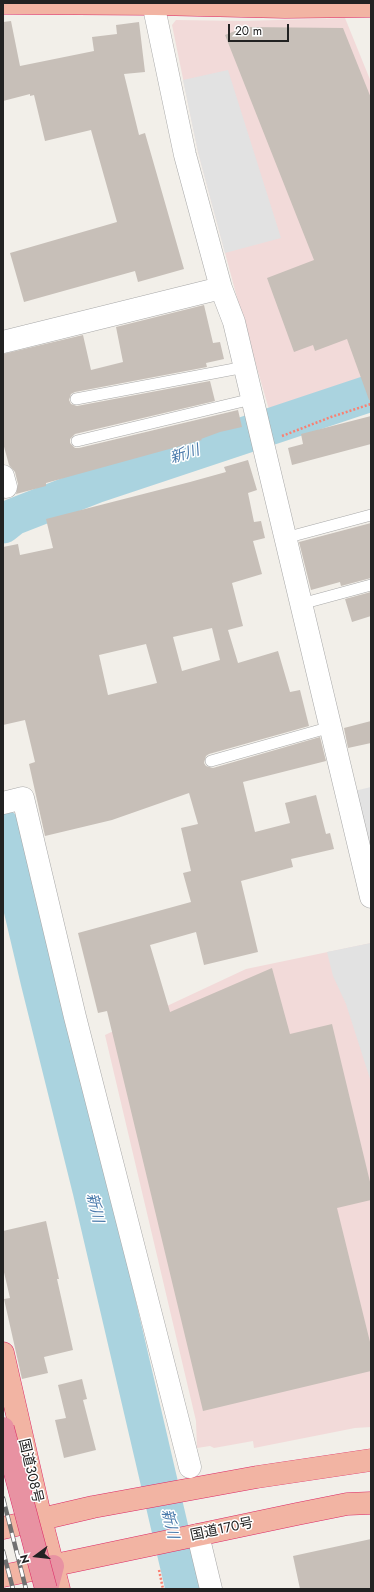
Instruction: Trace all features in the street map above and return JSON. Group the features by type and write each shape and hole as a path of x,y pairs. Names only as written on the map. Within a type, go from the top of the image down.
{"highway":[{"path":"3,3 153,3 285,7 371,6"},
{"name":"国道308号","path":"3,1353 36,1524 53,1566 59,1589"},
{"path":"3,1428 36,1524 47,1589"},
{"path":"3,1528 36,1524 93,1507 258,1477 371,1460"},
{"name":"国道170号","path":"3,1576 347,1504 371,1503"},
{"path":"47,1589 53,1566"}],"street":[{"path":"153,3 185,156 221,288 234,322 371,898"},
{"path":"3,342 221,288"},
{"path":"8,802 23,798 77,1025 190,1467"},
{"path":"192,1536 211,1589"}],"lane":[{"path":"76,399 244,367"},
{"path":"77,441 252,399"},
{"path":"286,538 371,515"},
{"path":"301,604 371,586"},
{"path":"211,761 330,727"}],"path":[{"path":"263,443 331,417 371,404"},
{"path":"159,1570 163,1589"}],"shaded area":[{"path":"345,18 371,82 371,384 270,413 243,320 198,152 172,25 176,20 244,21"},
{"path":"228,70 281,238 225,253 198,152 183,80"},
{"path":"371,787 371,851 346,793"},
{"path":"371,943 371,1427 355,1428 254,1448 253,1441 214,1448 210,1446 197,1448 196,1421 105,1035 246,969"},
{"path":"371,943 371,1082 346,1004 333,976 327,952"}],"building":[{"path":"11,21 20,66 94,51 92,37 117,34 116,25 139,22 145,72 124,74 139,135 145,133 184,269 138,282 135,271 24,302 10,253 117,222 91,130 45,141 34,95 30,96 30,94 3,101 3,22"},
{"path":"245,27 343,28 371,98 371,400 369,400 347,339 315,351 313,345 294,352 267,278 314,260 225,35"},
{"path":"204,305 213,343 220,342 224,359 206,363 207,367 75,392 71,394 69,400 71,404 77,406 210,381 215,401 75,434 70,439 70,443 75,448 79,448 238,410 242,427 220,432 201,439 202,440 46,483 46,486 16,494 18,484 15,472 9,465 3,443 3,354 83,335 91,370 123,362 116,327"},
{"path":"371,416 371,444 292,465 288,448 303,444 301,434"},
{"path":"248,460 257,490 248,493 254,522 261,521 265,538 253,541 262,574 232,583 243,626 228,630 238,663 278,651 290,692 300,690 309,726 209,754 206,756 204,763 206,766 213,768 320,737 326,761 243,782 255,832 290,823 285,803 316,795 326,834 330,833 334,849 291,859 293,867 241,881 258,952 204,965 196,932 150,945 170,1012 272,968 290,1034 332,1024 371,1186 371,1200 337,1208 371,1346 371,1371 203,1411 107,1011 98,1013 78,933 191,902 183,873 191,871 181,828 198,824 189,793 112,820 45,836 29,764 35,762 25,720 3,725 3,547 18,544 20,555 53,548 46,519 226,472 224,467","holes":["212,628 220,660 182,671 173,637","146,644 157,683 108,695 99,655"]},
{"path":"371,523 371,578 341,586 340,582 311,590 299,542"},
{"path":"371,592 371,616 352,622 345,599"},
{"path":"371,721 371,743 348,748 344,728"},
{"path":"46,1221 73,1350 44,1357 48,1373 22,1379 4,1299 10,1298 3,1268 3,1231"},
{"path":"82,1379 87,1399 83,1400 96,1450 64,1458 55,1420 66,1418 58,1385"},
{"path":"371,1539 371,1589 300,1589 293,1556"}],"waterway":[{"name":"新川","path":"3,525 13,517 95,485 371,393"},
{"name":"新川","path":"3,828 91,1190 184,1589"}],"railway":[{"path":"3,1498 26,1589"},
{"path":"3,1551 13,1589"}]}
